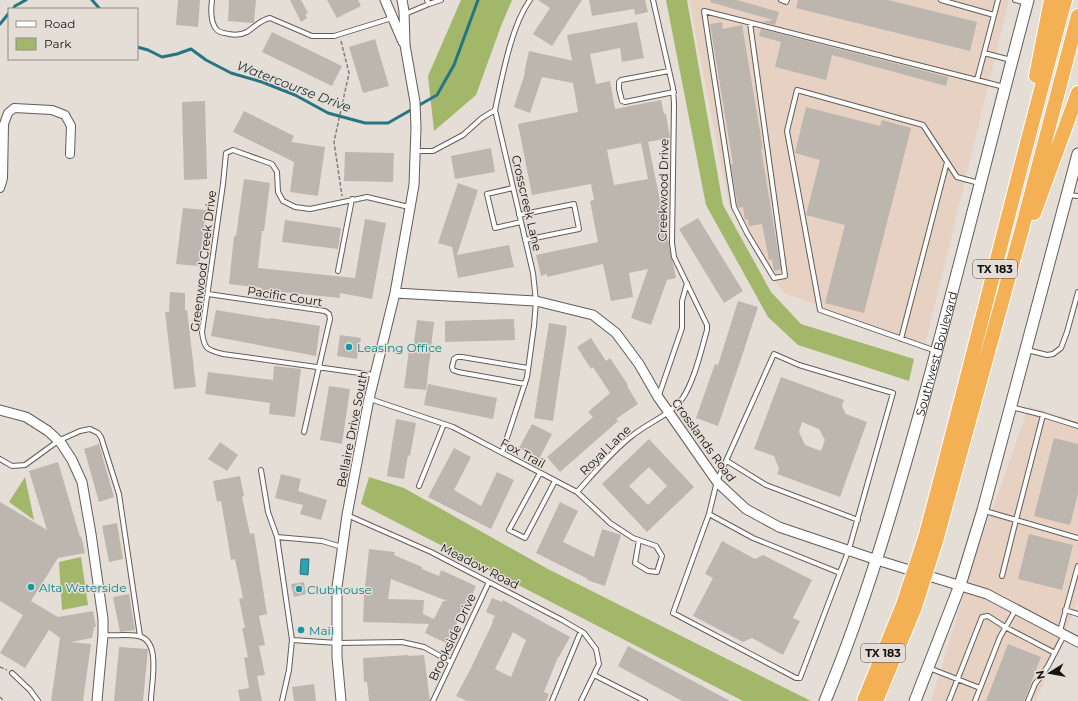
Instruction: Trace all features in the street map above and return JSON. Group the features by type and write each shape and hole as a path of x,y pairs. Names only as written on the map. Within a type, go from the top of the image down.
{"highway":[{"path":"1030,130 1030,107 1051,0"},
{"name":"TX 183","path":"931,540 957,420 1030,130 1065,0"},
{"name":"TX 183","path":"876,701 931,540 1022,229 1078,16"},
{"path":"1022,229 1035,211 1078,93"},
{"name":"TX 183","path":"864,701 909,606"}],"main road":[{"name":"Southwest Boulevard","path":"825,701 878,560 893,510 937,351 1028,2"},
{"path":"915,701 960,585 983,510 1078,154"}],"street":[{"name":"Bellaire Drive South","path":"385,0 405,45"},
{"name":"Bellaire Drive South","path":"341,701 337,657 337,587 342,547 374,375 395,293 414,185 415,109 412,82 405,45 405,14 402,0"},
{"path":"0,188 3,178 4,124 8,113 14,108 52,110 66,115 71,126 70,154"},
{"name":"Crosslands Road","path":"395,293 536,301 593,314 616,333 639,364 658,398 717,481 746,509 779,527 987,594 1078,642"},
{"path":"0,410 26,417 48,431 58,441 72,460 82,482 102,613 103,635 97,701"}],"lane":[{"path":"212,0 211,8 213,22 217,30 223,33 236,35 246,32 263,19 270,18 312,36 334,36 393,18"},
{"path":"405,14 428,2 441,0"},
{"name":"Crosscreek Lane","path":"502,453 525,384 534,326 536,301 533,273 494,110 514,34 525,6 530,0"},
{"name":"Creekwood Drive","path":"652,0 674,92 672,243 674,257 707,325 707,330 685,394 668,412"},
{"path":"781,0 786,2 787,0"},
{"path":"941,0 994,15"},
{"path":"977,80 998,0"},
{"path":"1015,0 1028,2"},
{"path":"750,23 785,276 774,278 734,207 704,11 1005,87"},
{"path":"984,53 1012,60"},
{"path":"669,71 621,80 619,82 619,89 622,100 625,102 674,92"},
{"path":"937,351 820,310 787,131 797,90 923,125 957,177 980,183"},
{"path":"415,151 433,151 464,135 482,118 494,110"},
{"name":"Greenwood Creek Drive","path":"343,202 310,209 288,205 283,201 278,192 277,172 272,164 233,150 226,153 202,332 204,345 210,351 223,354 374,375"},
{"path":"902,339 947,162"},
{"path":"513,188 488,194 495,228 521,222"},
{"path":"1067,195 1078,196"},
{"path":"343,202 352,199 367,198 410,207"},
{"path":"338,271 352,199"},
{"path":"519,215 574,204 579,229 525,240"},
{"path":"658,398 682,328 682,301 687,283"},
{"path":"1025,350 1047,355 1053,354 1061,348 1078,292"},
{"name":"Pacific Court","path":"208,294 325,311 329,314 330,319 304,432"},
{"path":"774,354 798,365 893,393 849,549 800,678 796,678 673,613 709,514 717,481 774,354"},
{"path":"525,384 458,372 453,370 452,367 456,357 462,357 528,368"},
{"name":"Fox Trail","path":"369,399 452,427 577,492 610,522 633,538 640,540 656,546 662,556 657,572 648,571 635,563 640,540"},
{"path":"1010,406 1078,426"},
{"name":"Royal Lane","path":"577,492 632,435 668,412"},
{"path":"1002,576 1043,415"},
{"path":"419,486 444,424"},
{"path":"0,459 12,466 25,465 58,441 85,429 94,431 101,437 119,494 140,636"},
{"path":"727,461 766,485 858,520"},
{"path":"261,470 268,512 277,537 292,640 289,670 282,701"},
{"path":"540,473 509,530 525,538 555,481"},
{"path":"983,510 1078,538"},
{"path":"709,514 753,538 840,573"},
{"name":"Meadow Road","path":"347,515 431,552 581,631 596,649 599,664 594,675"},
{"path":"277,537 322,541 342,547"},
{"path":"1028,701 1035,684 1054,653 1062,633 1066,610 1078,566"},
{"name":"Brookside Drive","path":"433,701 489,582"},
{"path":"975,701 1000,637 1016,609"},
{"path":"1066,610 1078,614"},
{"path":"949,701 982,617 988,616 1005,627 1054,653"},
{"path":"552,701 581,631"},
{"path":"103,635 140,636 148,641 153,652 151,701"},
{"path":"292,640 338,643 402,642 424,647 452,662"},
{"path":"929,668 980,688"},
{"path":"12,673 30,690 38,701"},
{"path":"581,701 594,675 645,701"}],"path":[{"path":"340,34 349,73 334,142 343,202"},
{"path":"0,697 4,701"}],"shaded area":[{"path":"689,0 1009,0 925,345 784,293 756,254 729,205"},
{"path":"1029,406 1078,422 1078,602 1036,701 931,701 977,552"}],"green space":[{"path":"461,0 512,0 476,95 434,131 428,76"},
{"path":"666,0 687,0 723,205 771,292 801,324 914,359 909,381 798,345 768,317 706,205"},
{"path":"25,477 34,520 9,502"},
{"path":"369,477 404,488 548,569 811,701 743,701 361,504"},
{"path":"81,557 88,605 62,610 59,562"}],"water":[{"path":"301,559 309,559 308,575 300,574"}],"building":[{"path":"178,0 200,0 198,27 176,25"},
{"path":"229,0 256,0 254,22 228,21"},
{"path":"290,0 301,0 308,13 305,14 307,18 301,22"},
{"path":"327,0 358,0 361,6 337,18"},
{"path":"538,0 582,0 552,46 533,34 550,8"},
{"path":"589,0 645,0 648,12 635,15 634,9 592,16"},
{"path":"711,0 737,0 779,12 775,25 762,22 773,20 710,2"},
{"path":"798,0 888,0 977,22 970,51 796,8"},
{"path":"637,22 644,58 622,62 620,48 590,54 596,84 610,81 615,109 661,100 664,114 666,114 670,138 648,142 676,278 667,280 651,325 631,318 648,269 629,273 633,297 611,301 603,264 547,277 547,274 541,276 536,255 598,242 590,201 594,200 591,184 532,195 518,124 578,112 573,83 542,77 530,113 514,107 525,73 529,51 574,61 572,60 567,35","holes":["641,143 648,179 614,185 607,150"]},
{"path":"722,22 723,29 742,25 781,269 774,271 772,259 769,260 762,224 749,226 748,219 745,220 743,207 738,208 731,165 733,164 710,24"},
{"path":"761,29 948,77 946,86 832,55 826,80 775,67 781,42 759,36"},
{"path":"272,32 342,66 332,86 262,52"},
{"path":"375,39 389,86 363,93 349,47"},
{"path":"205,101 207,179 184,180 182,102"},
{"path":"806,107 880,126 882,120 911,128 864,313 825,303 845,225 806,215 820,160 795,153"},
{"path":"244,111 294,136 291,142 325,147 318,196 290,192 294,162 233,132"},
{"path":"491,148 495,172 455,179 451,156"},
{"path":"345,152 394,153 393,182 344,181"},
{"path":"244,179 270,183 264,231 262,231 258,268 355,278 365,219 386,223 372,299 340,293 340,298 262,290 262,288 229,284 234,236 236,236"},
{"path":"458,183 478,190 457,255 509,245 514,267 458,278 452,247 438,243"},
{"path":"183,208 206,210 199,266 176,264"},
{"path":"698,218 743,291 724,303 679,229"},
{"path":"285,220 341,228 338,249 282,242"},
{"path":"170,292 185,293 185,310 187,310 196,387 174,389 165,312 169,312"},
{"path":"738,301 758,307 718,426 696,418 715,364 718,365"},
{"path":"216,310 320,326 316,356 211,336"},
{"path":"514,319 515,340 445,342 445,321"},
{"path":"417,320 434,322 426,390 404,388 409,350 413,350"},
{"path":"549,323 567,326 553,421 534,418"},
{"name":"Leasing Office","path":"340,335 361,338 357,359 337,356"},
{"path":"591,338 606,361 610,358 628,385 627,386 638,404 616,419 618,421 560,472 547,457 593,417 588,412 610,393 593,367 591,369 577,347"},
{"path":"274,366 301,369 295,417 269,414 270,403 205,394 208,372 273,380"},
{"path":"781,377 844,400 842,406 846,414 867,422 840,497 777,474 779,469 774,456 754,449","holes":["802,422 819,429 825,440 821,451 805,445 799,432"]},
{"path":"428,384 497,398 493,419 424,405"},
{"path":"329,386 350,389 342,444 320,440"},
{"path":"396,419 416,423 404,479 387,476"},
{"path":"532,424 552,434 539,459 519,448"},
{"path":"1054,438 1078,444 1078,494 1070,525 1034,516"},
{"path":"649,439 694,487 647,532 602,484","holes":["649,467 667,486 648,505 629,486"]},
{"path":"220,442 238,455 227,471 208,459"},
{"path":"99,444 114,497 99,502 84,449"},
{"path":"454,448 471,457 454,490 481,506 497,472 514,480 491,529 428,497"},
{"name":"Alta Waterside","path":"58,462 85,553 58,558 31,601 58,617 93,611 96,627 94,627 92,638 71,642 91,644 83,701 51,701 60,638 49,630 25,668 0,653 23,615 0,601 0,502 47,530 29,471"},
{"path":"281,474 301,479 298,491 327,500 321,520 300,514 303,505 275,498"},
{"path":"240,476 244,496 242,497 250,534 254,533 267,614 259,616 265,645 259,646 265,675 257,676 262,701 240,701 238,690 249,688 244,658 248,657 242,628 245,628 239,599 243,598 235,559 231,560 221,501 217,502 213,481"},
{"path":"560,502 578,511 563,542 594,557 602,529 621,535 605,586 587,580 588,579 536,553"},
{"path":"117,523 123,559 109,562 102,526"},
{"path":"1029,534 1073,545 1062,590 1018,579"},
{"path":"722,541 755,559 763,555 812,580 793,618 800,621 783,655 752,638 743,642 693,616 713,578 705,574"},
{"path":"369,549 395,552 394,555 422,567 422,569 439,576 441,570 476,586 467,608 465,607 446,643 425,633 429,624 363,622","holes":["391,579 447,601 443,601 434,619 423,614 424,600 388,599"]},
{"name":"Clubhouse","path":"304,582 306,594 294,597 291,584"},
{"path":"129,594 135,630 120,632 113,597"},
{"path":"492,598 502,602 503,600 570,637 558,657 544,692 549,694 546,701 467,701 456,696 493,622 492,621 495,616 486,612","holes":["513,632 526,640 511,677 495,669"]},
{"path":"1008,644 1041,657 1024,701 986,701"},
{"path":"628,646 730,701 682,701 618,666"},
{"path":"119,647 148,649 143,701 114,701"},
{"path":"424,655 430,701 369,701 367,682 364,682 363,658"},
{"path":"314,684 316,701 294,701 292,687"}],"waterway":[{"name":"Watercourse Drive","path":"14,8 26,0"},
{"name":"Watercourse Drive","path":"92,0 99,8"},
{"name":"Watercourse Drive","path":"138,47 148,50 162,57 191,49 206,60 231,73 262,82 295,95 328,113 365,123 388,123 437,95 454,65 478,0"},
{"name":"Watercourse Drive","path":"0,24 8,14"}],"place":[{"name":"Leasing Office","path":"349,347"},
{"name":"Alta Waterside","path":"31,587"},
{"name":"Clubhouse","path":"299,589"},
{"name":"Mail","path":"301,630"}]}
